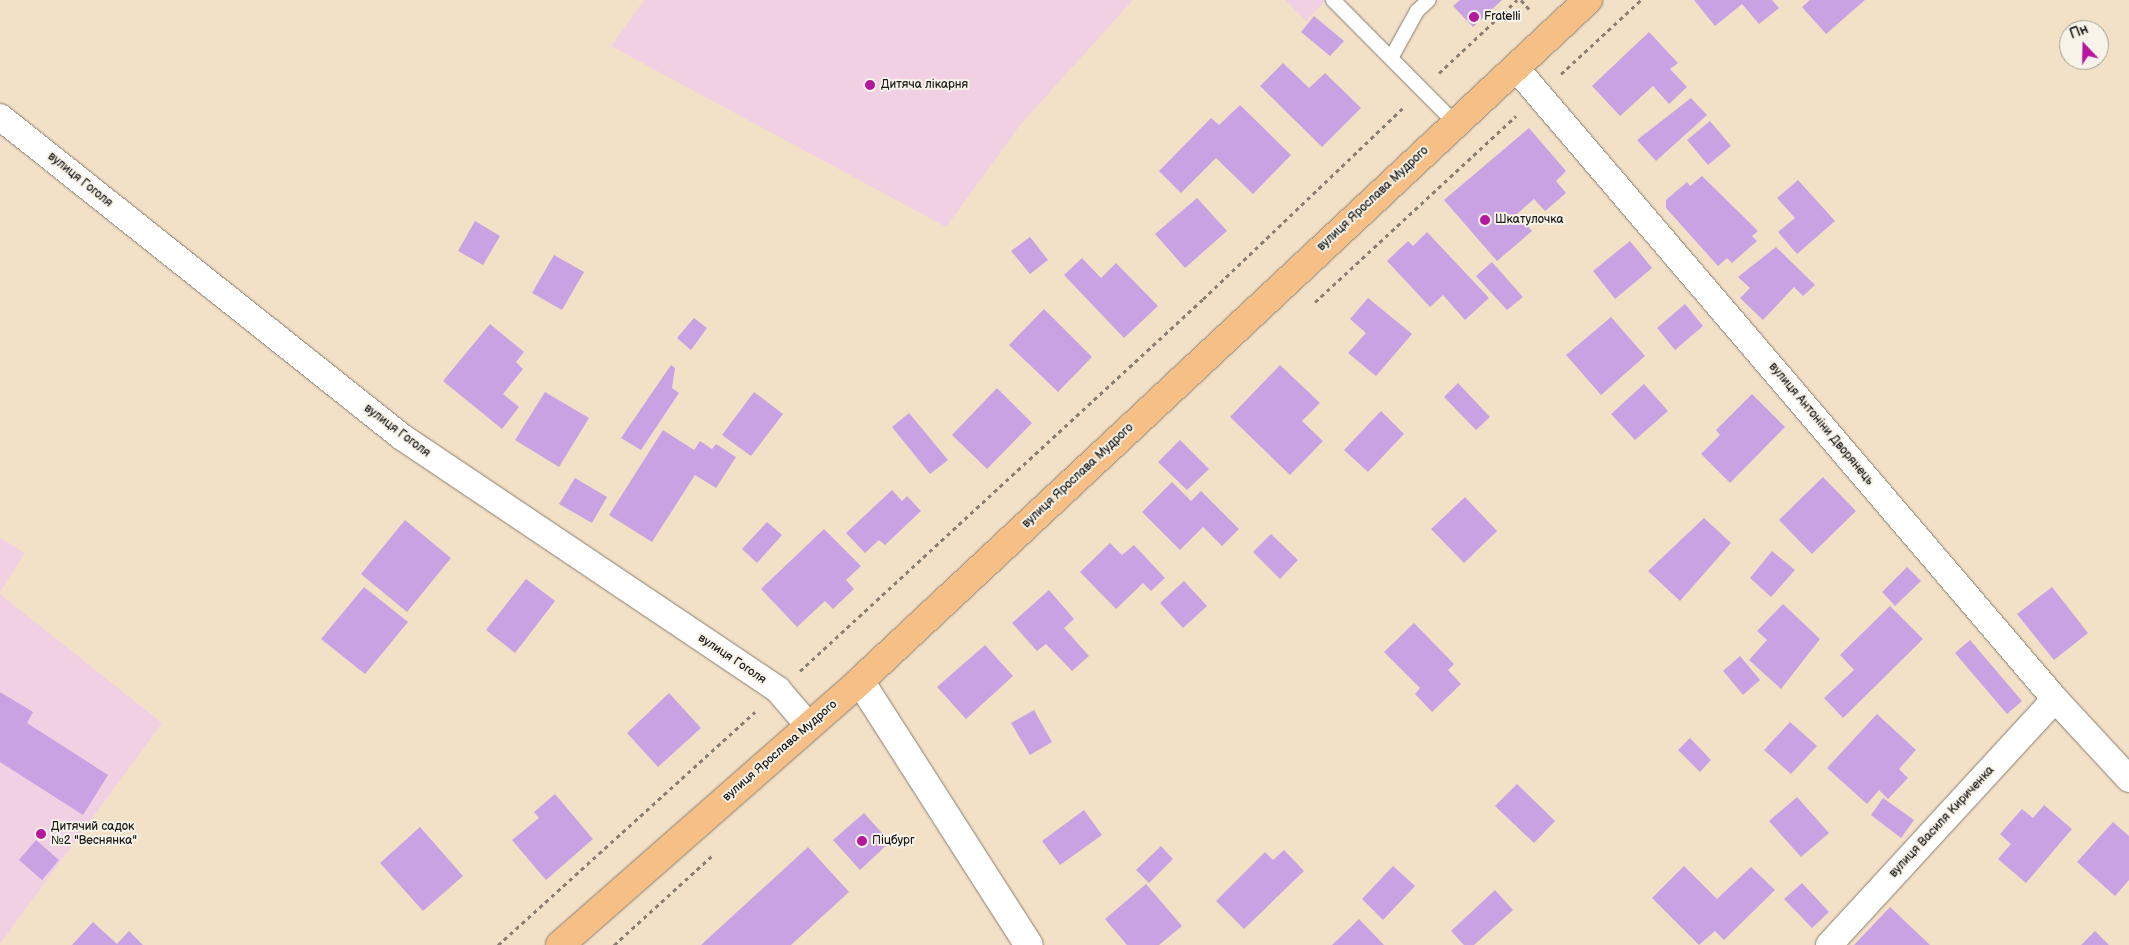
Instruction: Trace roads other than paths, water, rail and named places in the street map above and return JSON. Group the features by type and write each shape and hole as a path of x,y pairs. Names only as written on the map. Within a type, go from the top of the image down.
{"main road":[{"name":"вулиця Ярослава Мудрого","path":"560,945 860,680 1588,0"}],"street":[{"name":"вулиця Антоніни Дворянець","path":"1515,67 2055,699 2129,779"},
{"name":"вулиця Гоголя","path":"0,116 402,437 778,690 808,725"},
{"path":"860,680 1029,945"},
{"name":"вулиця Василя Кириченка","path":"1829,945 2055,699"}],"lane":[{"path":"1333,0 1455,123"},
{"path":"1391,58 1417,11 1429,0"}],"place":[{"name":"Fratelli","path":"1474,17"},
{"name":"Дитяча лікарня","path":"870,85"},
{"name":"Шкатулочка","path":"1485,220"},
{"name":"Дитячий садок №2 \"Веснянка\"","path":"41,834"},
{"name":"Піцбург","path":"862,841"}]}
